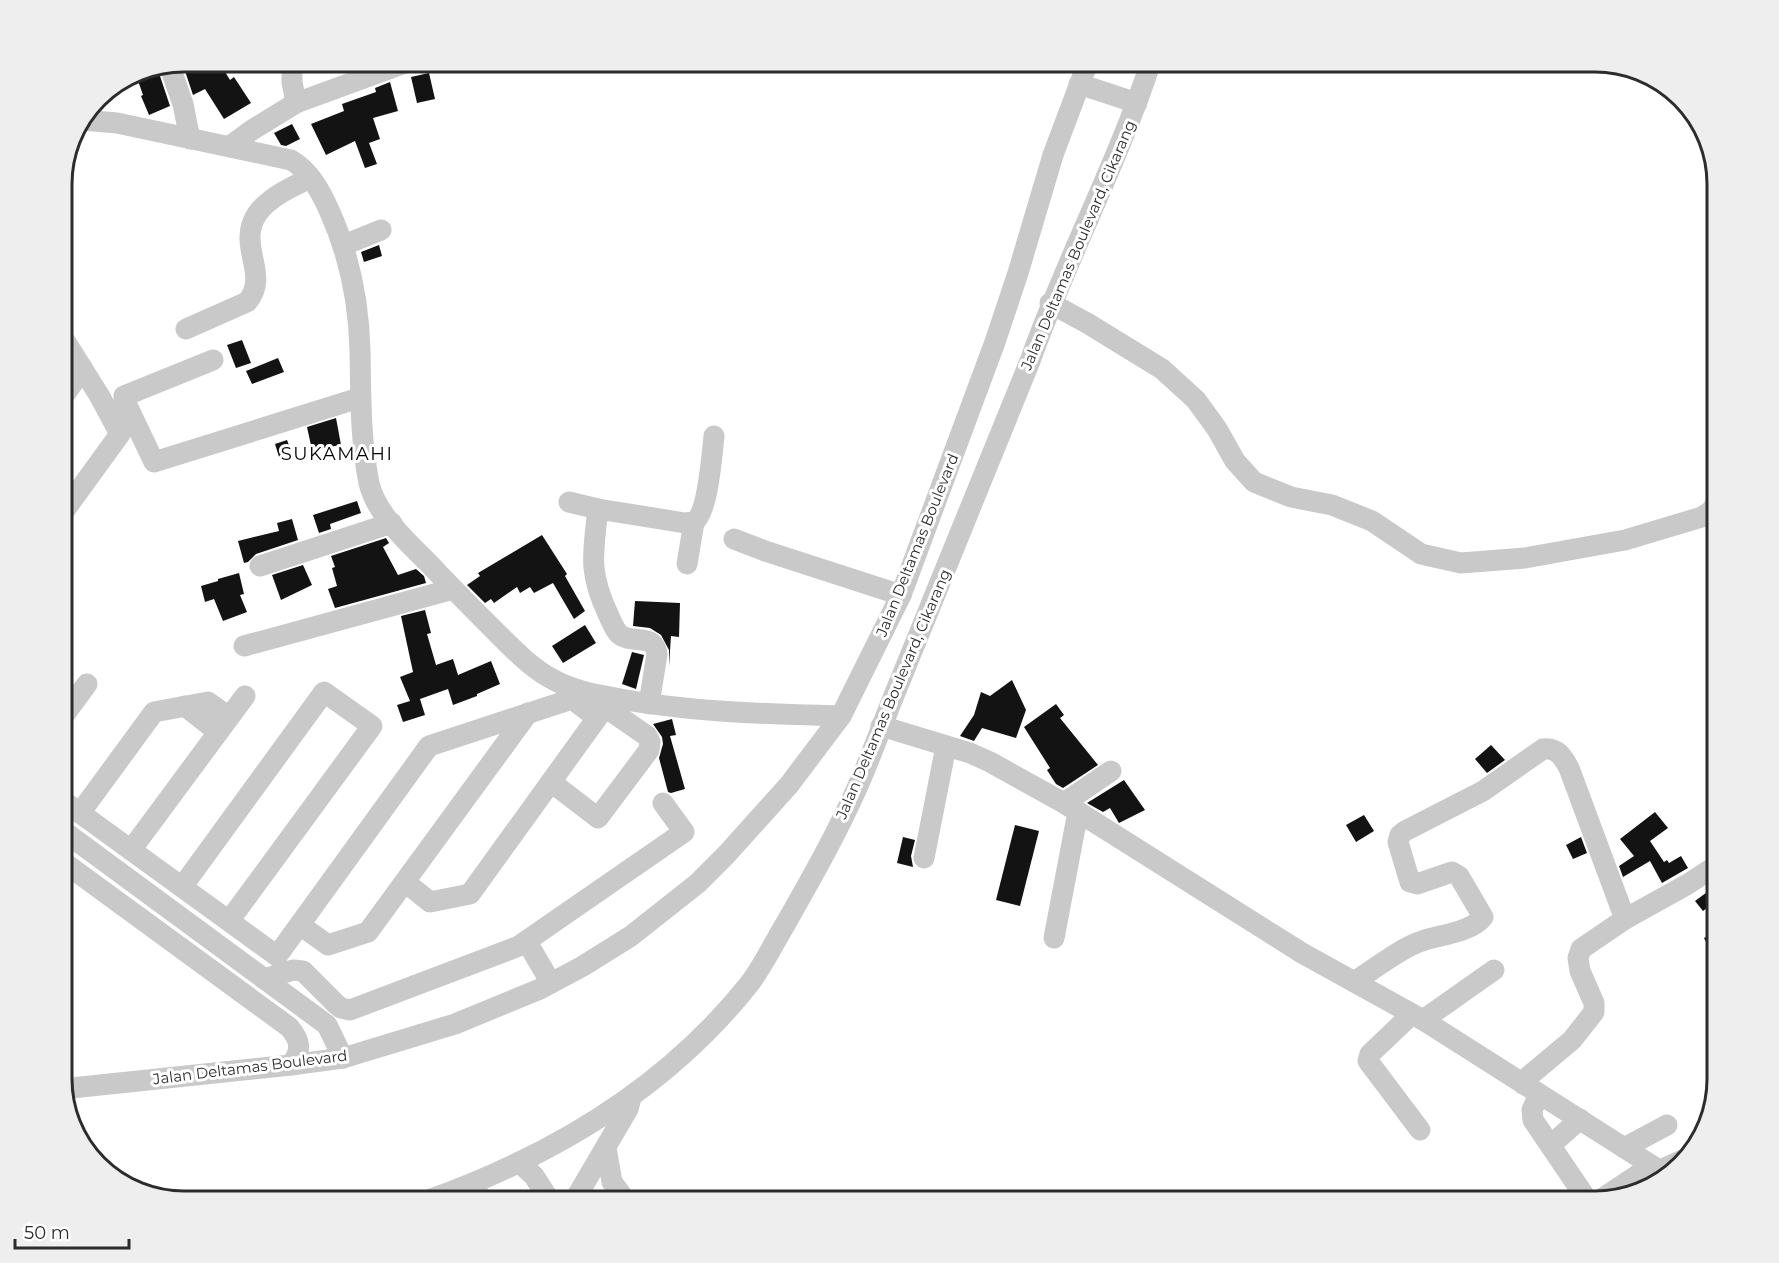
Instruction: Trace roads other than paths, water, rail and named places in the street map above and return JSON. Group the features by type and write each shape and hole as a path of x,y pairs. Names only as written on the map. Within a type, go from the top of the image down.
{"street":[{"path":"292,72 296,103"},
{"path":"230,146 296,103 381,72"},
{"name":"Jalan Deltamas Boulevard","path":"72,1085 343,1058 455,1024 545,986 583,966 630,936 698,883 755,825 789,785 842,716 867,667 901,595 995,342 1053,155 1084,72"},
{"name":"Jalan Deltamas Boulevard, Cikarang","path":"456,1191 575,1134 631,1098 714,1023 766,960 813,876 857,789 1025,372 1050,303 1137,103 1148,72"},
{"path":"172,73 183,104 190,139"},
{"path":"1079,84 1137,103"},
{"path":"92,121 117,123 291,160 311,178 323,196 344,245 356,310 360,350 361,428 370,485 378,505 453,589 516,651 554,681 584,692 649,704 794,715 842,716"},
{"path":"186,329 247,302 254,294 257,284 249,237 257,213 274,198 311,178"},
{"path":"344,245 381,230"},
{"path":"1050,303 1162,369 1196,400 1218,429 1235,461 1254,482 1290,497 1332,505 1372,521 1421,554 1461,562 1525,558 1625,540 1707,514"},
{"path":"72,352 120,434 72,500"},
{"path":"213,360 124,396 154,462 359,398"},
{"path":"72,384 83,369"},
{"path":"687,564 694,522 701,515 709,482 714,436"},
{"path":"569,502 685,523 694,522"},
{"path":"598,509 593,556 597,590 619,634 627,638 647,640 656,648 649,704"},
{"path":"260,566 392,523"},
{"path":"734,539 901,595"},
{"path":"244,646 453,589"},
{"path":"72,704 87,684"},
{"path":"182,887 324,692 372,726 230,921"},
{"path":"131,850 245,696"},
{"path":"72,807 277,956 429,746 572,699 597,718"},
{"path":"80,813 154,712 185,706 224,725"},
{"path":"405,882 430,902 470,894 605,707 647,736 650,742 648,750 598,818 551,782"},
{"path":"300,925 327,945 368,932 528,713"},
{"path":"794,715 815,751"},
{"path":"881,726 990,762 1071,807 1261,927 1418,1017 1659,1170"},
{"path":"471,732 499,752"},
{"path":"924,858 946,746"},
{"path":"1354,982 1421,941 1448,935 1479,922 1483,917 1458,876 1452,872 1417,884 1410,882 1398,838 1405,831 1483,791 1543,749 1556,750 1569,768 1625,919"},
{"path":"1054,938 1071,807 1111,771"},
{"path":"264,979 293,970 303,971 336,1004 350,1010 523,944 684,832 663,803"},
{"path":"72,837 327,1025 343,1058"},
{"path":"72,868 289,1027 300,1044 299,1052 291,1065"},
{"path":"1581,1191 1533,1120 1529,1076 1572,1040 1594,1012 1594,1003 1580,971 1581,949 1625,919 1707,872"},
{"path":"113,898 128,879"},
{"path":"523,944 545,986"},
{"path":"1420,1131 1374,1071 1368,1061 1370,1054 1418,1017 1494,970"},
{"path":"581,1191 628,1109 631,1098"},
{"path":"1551,1145 1580,1119"},
{"path":"1624,1148 1667,1125"},
{"path":"606,1148 612,1182 618,1191"},
{"path":"519,1162 534,1176 543,1191"},
{"path":"1629,1185 1659,1170"},
{"path":"470,1186 475,1191"}],"district":[{"name":"SUKAMAHI","path":"337,454"}]}
